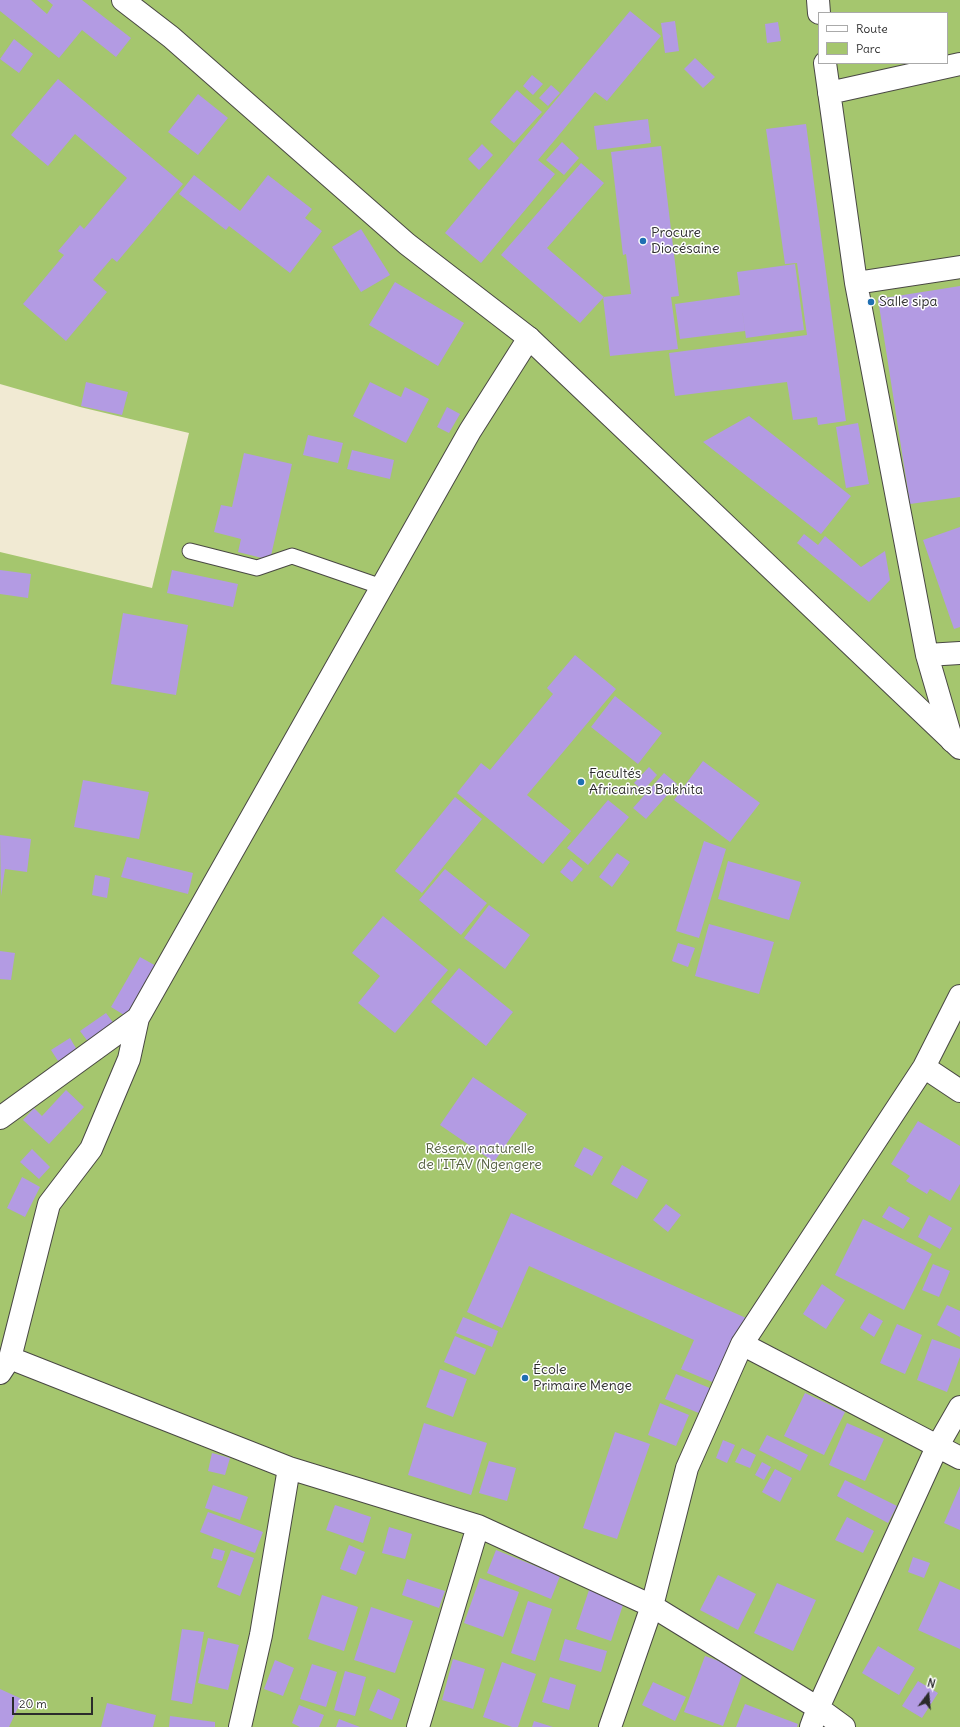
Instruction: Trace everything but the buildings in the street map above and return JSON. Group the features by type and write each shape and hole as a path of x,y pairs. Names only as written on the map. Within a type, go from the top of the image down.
{"street":[{"path":"818,0 819,12"},
{"path":"131,3 407,244 529,338 956,744"},
{"path":"825,64 856,283 927,655 956,744"},
{"path":"829,93 960,64"},
{"path":"856,283 960,267"},
{"path":"529,338 470,431 138,1018 129,1059 91,1149 49,1204 6,1350 289,1468 478,1526 652,1606 815,1718 844,1727"},
{"path":"927,655 960,653"},
{"path":"610,1727 652,1606 688,1468 742,1344 924,1067 960,996"},
{"path":"0,1118 138,1018"},
{"path":"924,1067 960,1091"},
{"path":"742,1344 937,1448 960,1458"},
{"path":"815,1718 937,1448 960,1406"},
{"path":"240,1727 261,1635 289,1468"},
{"path":"418,1727 478,1526"}],"lane":[{"path":"190,551 257,568 292,556 382,587"}],"green space":[{"name":"Réserve naturelle de l'ITAV (Ngengere","path":"0,0 960,0 960,1727 0,1727 0,552 152,588 189,433 80,407 0,384"}],"place":[{"name":"Procure Diocésaine","path":"643,241"},
{"name":"Salle sipa","path":"871,302"},
{"name":"Facultés Africaines Bakhita","path":"581,782"},
{"name":"École Primaire Menge","path":"525,1378"}]}
